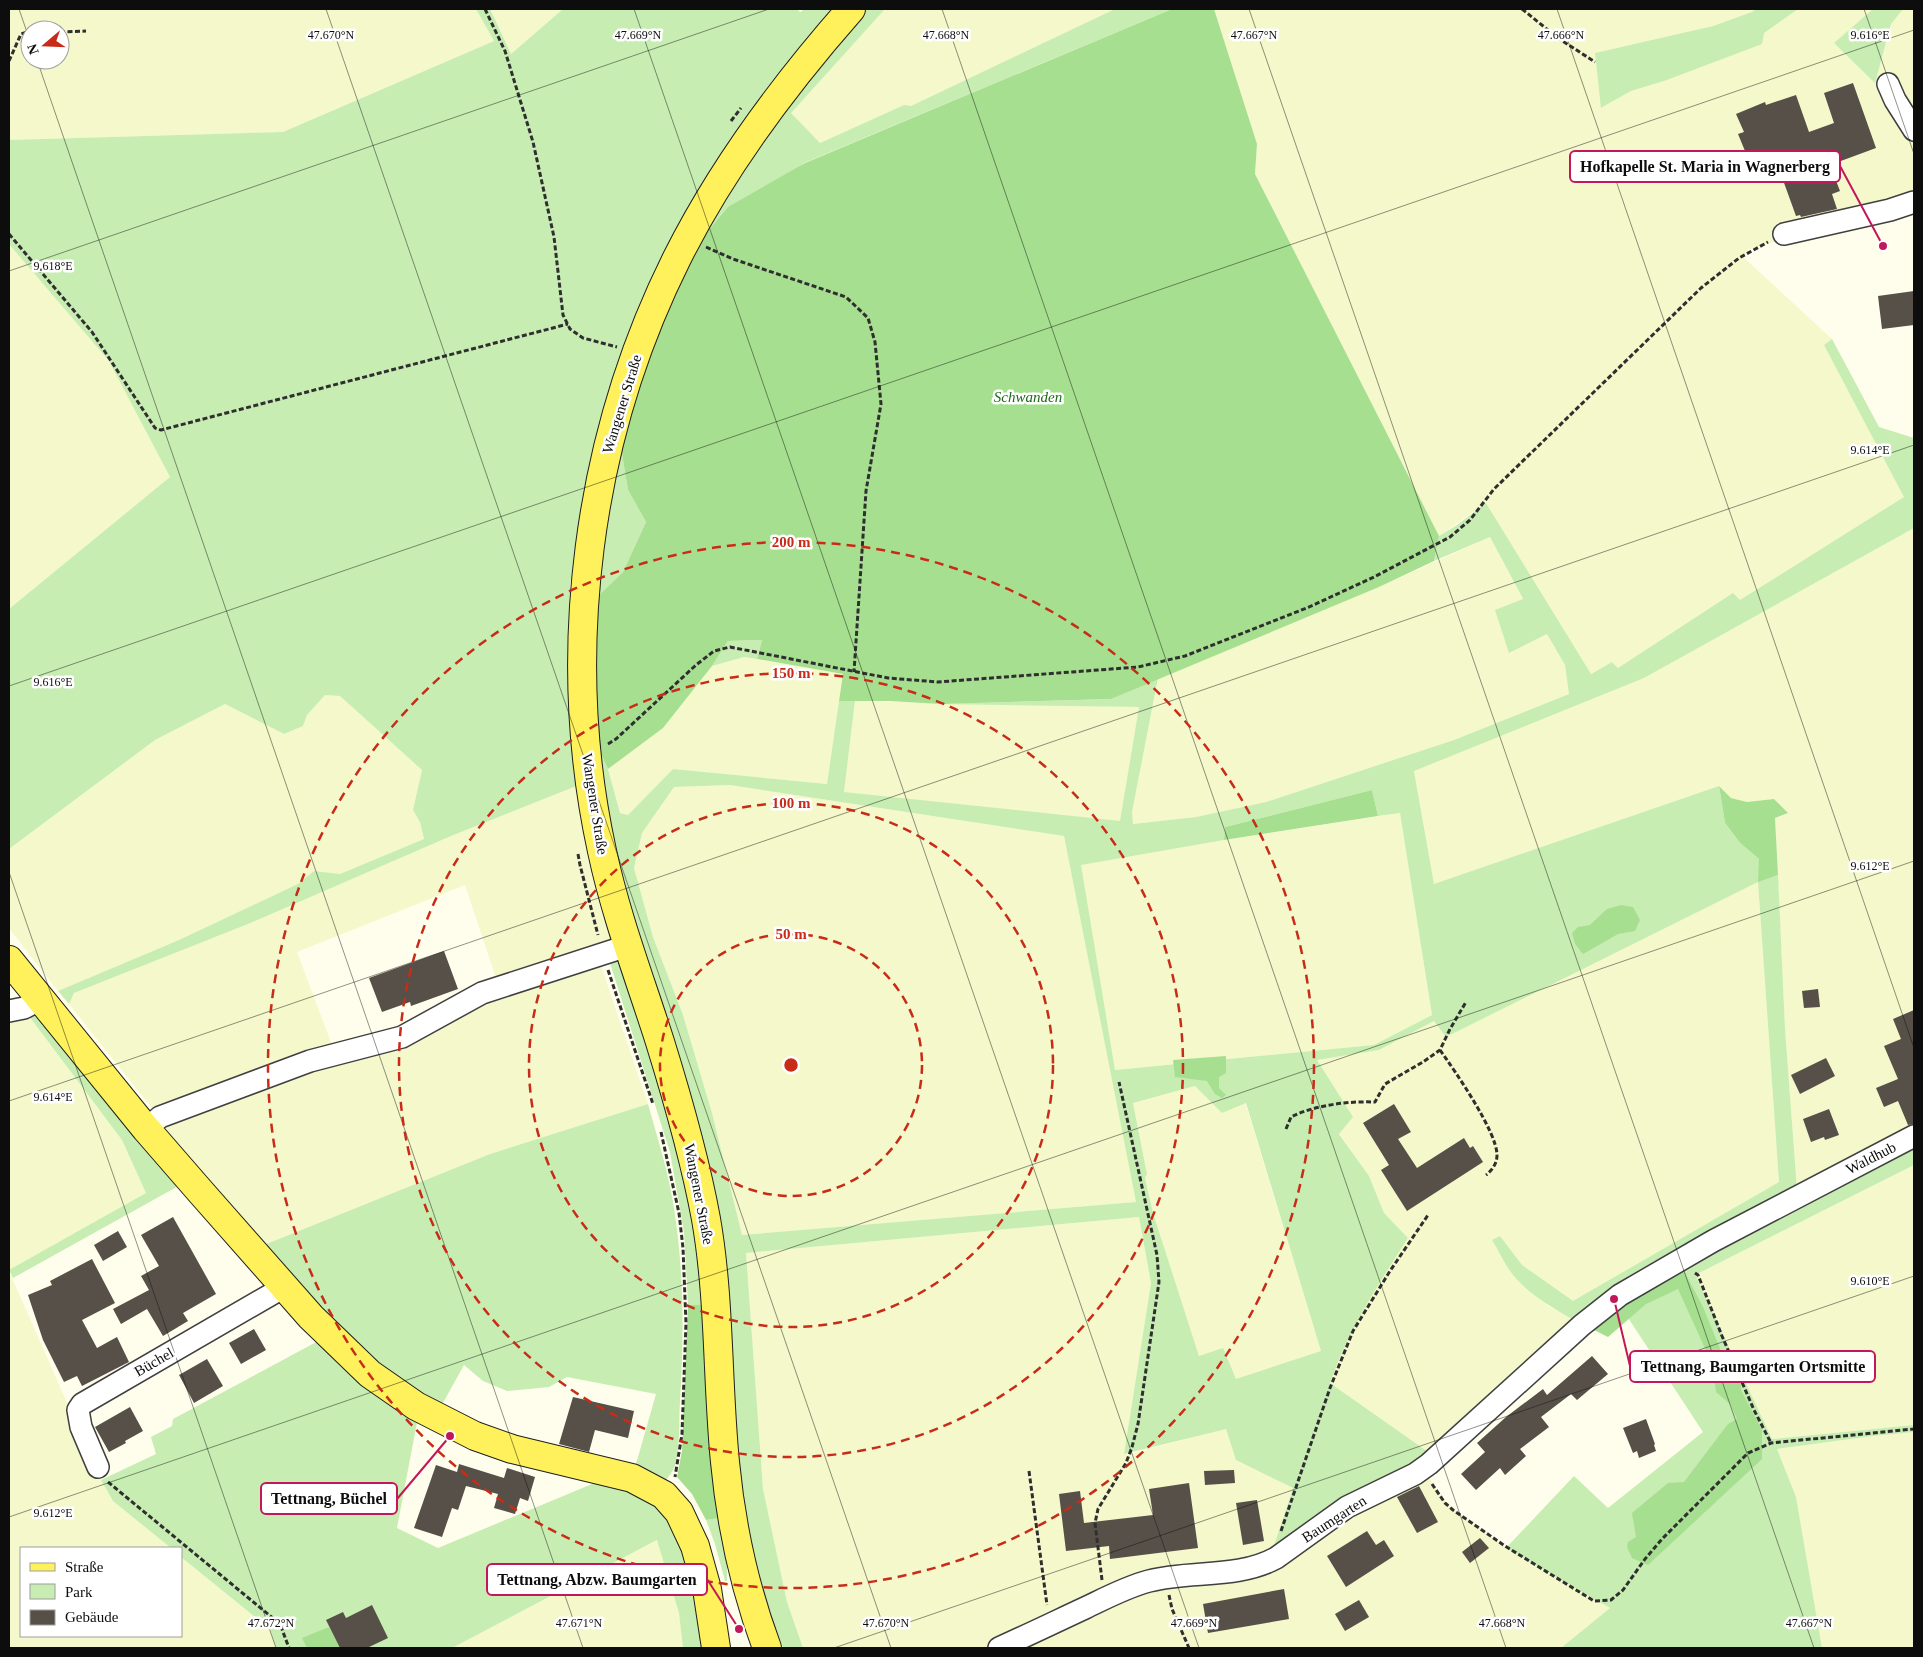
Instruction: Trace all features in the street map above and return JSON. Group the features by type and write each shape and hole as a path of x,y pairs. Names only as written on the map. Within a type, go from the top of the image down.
{"main road":[{"name":"Wangener Straße","path":"767,1648 752,1603 742,1563 725,1464 717,1323 707,1223 694,1161 680,1108 615,950 611,890 600,844 587,757 582,676 583,623 594,516 605,462 618,412 643,337 676,260 716,187 751,134 788,82 851,9"},
{"path":"9,960 146,1129 284,1287 330,1337 370,1374 435,1416 475,1436 512,1450 632,1478 664,1495 679,1512 695,1546 707,1589 716,1648"}],"street":[{"path":"1888,84 1895,100 1914,130"},
{"path":"1784,234 1890,210 1914,202"},
{"path":"146,1129 160,1118 310,1061 402,1037 482,993 615,950"},
{"path":"9,1011 24,1008 41,999"},
{"name":"Waldhub","path":"1679,1260 1827,1180 1914,1136"},
{"name":"Baumgarten","path":"998,1648 1108,1596 1148,1581 1165,1577 1249,1569 1264,1565 1347,1507 1429,1464 1582,1325 1620,1295 1679,1260"},
{"name":"Büchel","path":"98,1467 81,1426 78,1410 82,1404 284,1287"}],"path":[{"path":"485,9 505,52 534,142 554,237 563,315 570,329 583,338 616,347"},
{"path":"1522,9 1558,38 1595,62"},
{"path":"70,32 86,31"},
{"path":"9,61 20,36"},
{"path":"9,234 92,332 155,428 162,430 568,324"},
{"path":"587,757 616,739 696,665 714,651 730,647 888,678 938,682 1138,667 1185,656 1309,607 1374,578 1450,537 1470,520 1494,489 1701,288 1739,258 1784,234"},
{"path":"706,247 733,259 846,297 868,318 875,342 881,404 866,491 854,672"},
{"path":"615,950 657,1113"},
{"path":"1286,1129 1290,1117 1300,1113 1356,1101 1375,1102 1385,1084 1440,1050 1466,1002"},
{"path":"1440,1050 1475,1103 1496,1146 1498,1157 1494,1168 1486,1175"},
{"path":"1108,1596 1100,1576 1095,1522 1098,1509 1126,1463 1132,1447 1138,1424 1159,1282 1157,1255 1119,1082"},
{"path":"661,1130 683,1248 686,1323 682,1434 677,1470 664,1495"},
{"path":"1276,1558 1275,1546 1352,1331 1428,1215"},
{"path":"1679,1260 1698,1275 1730,1355 1771,1443"},
{"path":"1422,1469 1445,1503 1453,1510 1505,1546 1594,1601 1605,1601 1611,1600 1623,1590 1662,1539 1748,1453 1771,1443 1914,1429"},
{"path":"98,1467 108,1482 280,1624 289,1648"},
{"path":"1029,1472 1048,1606 1048,1625"},
{"path":"1165,1577 1172,1609 1189,1648"}],"green space":[{"path":"9,9 476,9 494,41 283,132 9,140"},
{"path":"476,9 490,9 511,54 563,9 797,9 800,12 805,9 836,9 622,360 588,472 570,585 569,701 579,785 451,836 248,924 74,993 69,1004 58,991 179,940 298,884 314,871 340,874 424,839 420,822 413,810 422,770 340,696 325,695 307,715 303,726 284,734 225,704 155,740 9,849 9,609 170,477 109,361 9,244 9,140 283,132 494,41"},
{"path":"490,9 563,9 511,54"},
{"path":"863,9 885,9 791,113 820,143 904,105 911,106 1115,9 1172,9 804,163 689,254 781,107"},
{"path":"885,9 1115,9 911,106 904,105 820,143 790,113"},
{"name":"Schwanden","path":"1172,9 1214,9 1257,144 1255,174 1439,536 1434,561 1379,587 1111,699 941,704 839,701 843,674 757,659 762,640 728,641 712,666 663,728 608,769 595,741 594,600 623,572 646,522 628,490 620,442 639,377 689,254 728,207 805,163"},
{"path":"1214,9 1756,9 1713,26 1595,53 1602,108 1631,91 1664,81 1763,33 1798,9 1873,9 1834,43 1875,82 1891,24 1903,9 1914,9 1914,199 1747,250 1743,257 1832,339 1824,345 1905,497 1740,601 1732,594 1618,668 1612,662 1590,674 1486,503 1439,536 1255,174 1257,144"},
{"path":"1756,9 1798,9 1764,33 1762,44 1664,81 1631,91 1601,108 1595,53 1713,26"},
{"path":"1873,9 1903,9 1891,24 1875,83 1834,43"},
{"path":"9,244 109,361 170,477 9,609"},
{"path":"1832,339 1879,427 1914,438 1914,528 1644,678 1414,771 1434,884 1719,786 1725,823 1740,843 1759,859 1759,881 1778,875 1785,1029 1797,1190 1576,1321 1548,1305 1522,1285 1508,1268 1492,1240 1500,1236 1522,1265 1573,1301 1779,1182 1758,882 1446,1037 1434,1021 1379,1050 1317,1060 1353,1117 1339,1134 1369,1176 1384,1213 1408,1238 1355,1326 1337,1363 1330,1383 1431,1454 1281,1550 1274,1546 1293,1488 1236,1460 1226,1429 1124,1454 1151,1283 1139,1217 746,1253 763,1489 787,1602 803,1648 783,1648 752,1554 742,1506 729,1363 616,870 595,741 608,769 620,813 628,815 673,769 827,784 839,701 855,701 844,792 1120,821 1139,707 941,704 1111,699 1158,678 1132,812 1133,824 1196,817 1266,802 1454,740 1569,694 1565,665 1547,634 1509,653 1495,610 1523,599 1490,537 1434,561 1439,536 1486,503 1591,674 1612,662 1618,668 1733,593 1740,600 1904,497 1824,345","holes":["730,785 1064,836 1136,1202 742,1235 712,1113 683,1015 653,937 634,868 642,833 674,787","1372,790 1378,816 1400,813 1432,1015 1374,1045 1115,1070 1081,865 1224,840 1225,827","1195,1086 1222,1113 1246,1103 1321,1351 1236,1379 1223,1348 1199,1356 1153,1213 1145,1178 1147,1174 1133,1103"]},
{"path":"620,442 628,490 646,522 623,572 594,600"},
{"path":"1914,528 1914,1131 1797,1190 1785,1029 1775,818 1787,814 1774,799 1747,802 1731,798 1719,786 1434,884 1414,770 1644,678"},
{"path":"1490,537 1523,600 1509,653 1547,634 1565,665 1569,694 1454,740 1266,802 1196,817 1133,824 1132,812 1158,678 1379,587"},
{"path":"762,640 757,659 744,657 712,666 728,641"},
{"path":"744,657 843,674 827,784 673,769 628,815 620,813 608,769 663,728 712,666"},
{"path":"325,695 340,696 422,770 413,810 420,822 424,839 340,874 314,871 299,884 179,940 58,991 9,928 9,849 155,740 225,704 284,734 303,726 307,715"},
{"path":"855,701 1139,707 1120,822 844,792"},
{"path":"579,785 618,950 598,957 648,1104 490,1154 259,1247 154,1121 159,1117 69,1004 74,993 248,924 451,836","holes":["465,885 499,987 335,1053 297,952"]},
{"path":"730,785 1064,836 1136,1202 742,1235 712,1113 683,1015 653,937 634,868 642,833 674,787"},
{"path":"1719,786 1731,798 1747,802 1774,799 1788,813 1775,818 1778,875 1758,882 1759,859 1740,843 1725,823"},
{"path":"1372,790 1378,816 1224,840 1225,827"},
{"path":"1400,813 1432,1015 1374,1045 1115,1070 1080,865 1224,840"},
{"path":"1758,882 1779,1182 1572,1302 1522,1265 1500,1236 1493,1240 1509,1270 1527,1288 1548,1306 1576,1321 1431,1454 1330,1383 1338,1359 1364,1306 1408,1238 1384,1213 1369,1176 1339,1133 1317,1060 1379,1050 1434,1021 1446,1037"},
{"path":"1621,905 1633,907 1640,920 1635,931 1618,934 1583,954 1575,944 1572,933 1578,927 1590,925 1607,909"},
{"path":"617,957 674,1128 695,1223 704,1305 688,1305 684,1232 670,1152 609,960"},
{"path":"34,1004 182,1184 13,1278 9,1270 146,1193 122,1140 29,1016"},
{"path":"29,1016 122,1140 146,1193 9,1271 9,1019"},
{"path":"1226,1056 1226,1073 1219,1077 1219,1088 1226,1095 1222,1098 1215,1094 1207,1081 1175,1077 1173,1060"},
{"path":"1195,1086 1222,1113 1245,1102 1321,1351 1236,1380 1199,1356 1153,1213 1145,1178 1147,1174 1133,1103"},
{"path":"648,1104 673,1201 682,1284 679,1443 675,1466 665,1482 634,1471 656,1394 567,1377 549,1387 507,1391 483,1381 464,1365 439,1410 390,1379 259,1247 490,1154"},
{"path":"1914,1144 1914,1165 1699,1273 1697,1279 1772,1439 1914,1425 1914,1432 1777,1449 1796,1497 1822,1648 1561,1648 1610,1608 1506,1548 1574,1476 1608,1508 1703,1432 1617,1301"},
{"path":"1914,1165 1914,1425 1772,1439 1697,1279 1699,1273"},
{"path":"1139,1217 1151,1283 1124,1454 1134,1453 1226,1428 1236,1460 1293,1488 1281,1524 1349,1511 1426,1473 1447,1504 1506,1548 1610,1608 1561,1648 1011,1648 1052,1621 987,1648 803,1648 787,1602 763,1489 746,1253"},
{"path":"1682,1267 1703,1307 1721,1351 1733,1367 1741,1384 1741,1390 1762,1430 1762,1459 1648,1565 1632,1558 1627,1547 1628,1542 1636,1537 1632,1513 1668,1483 1684,1482 1728,1424 1737,1419 1730,1404 1716,1392 1713,1366 1678,1289 1646,1304 1608,1337 1594,1330 1603,1314"},
{"path":"9,1271 101,1480 113,1501 170,1547 20,1547 20,1637 182,1637 182,1558 270,1629 276,1648 9,1648"},
{"path":"688,1305 704,1305 719,1518 706,1520 692,1494 677,1477 682,1451"},
{"path":"320,1340 418,1417 397,1528 438,1548 604,1479 642,1490 669,1517 688,1553 706,1648 683,1648 679,1613 657,1540 452,1648 276,1648 270,1629 182,1558 182,1547 170,1547 113,1501 101,1480 156,1454 151,1437 172,1426 173,1419"},
{"path":"1914,1432 1914,1648 1822,1648 1796,1497 1777,1449"},
{"path":"719,1518 727,1565 727,1581 725,1581 706,1520"},
{"path":"658,1540 679,1613 683,1648 452,1648"},
{"path":"329,1627 340,1648 307,1648 302,1638"}],"building":[{"path":"1853,83 1876,148 1830,165 1840,191 1832,194 1837,209 1801,217 1800,215 1796,216 1775,158 1752,168 1738,134 1744,132 1736,114 1765,102 1766,105 1796,95 1809,132 1834,123 1824,93"},
{"path":"1914,291 1914,325 1882,329 1878,296"},
{"path":"444,951 458,989 411,1006 410,1002 382,1012 369,978"},
{"path":"1818,989 1820,1007 1804,1008 1802,991"},
{"path":"1914,1010 1914,1124 1908,1125 1898,1101 1884,1107 1876,1088 1898,1079 1884,1046 1901,1039 1893,1019"},
{"path":"1826,1058 1835,1076 1800,1094 1791,1075"},
{"path":"1394,1104 1411,1132 1398,1139 1417,1168 1464,1138 1470,1148 1473,1146 1483,1162 1407,1211 1381,1170 1389,1165 1363,1123"},
{"path":"1829,1109 1839,1135 1825,1140 1824,1137 1811,1142 1803,1119"},
{"path":"173,1217 216,1294 183,1313 188,1321 163,1336 147,1309 121,1324 113,1309 149,1290 141,1276 159,1266 141,1235"},
{"path":"118,1231 127,1247 103,1261 94,1245"},
{"path":"92,1259 115,1303 82,1320 97,1348 117,1337 129,1362 82,1386 77,1376 64,1382 43,1340 28,1295 52,1285 50,1281"},
{"path":"254,1329 266,1350 241,1364 229,1343"},
{"path":"1592,1356 1608,1374 1577,1400 1571,1394 1541,1417 1549,1427 1520,1449 1526,1456 1505,1475 1500,1468 1476,1490 1461,1474 1485,1452 1477,1443 1506,1417 1543,1389 1547,1395"},
{"path":"207,1359 223,1386 194,1403 179,1375"},
{"path":"573,1397 634,1411 628,1438 595,1430 589,1452 559,1444"},
{"path":"130,1407 143,1431 109,1452 95,1427"},
{"path":"1646,1419 1656,1451 1639,1458 1637,1451 1633,1453 1623,1428"},
{"path":"459,1464 504,1478 507,1468 535,1477 528,1501 520,1498 515,1514 494,1508 498,1494 466,1486 458,1510 452,1508 442,1537 414,1528 436,1465 457,1472"},
{"path":"1234,1470 1235,1483 1205,1485 1204,1471"},
{"path":"1189,1483 1198,1548 1110,1559 1109,1546 1066,1551 1059,1494 1080,1491 1084,1523 1153,1515 1149,1489"},
{"path":"1419,1486 1438,1522 1417,1533 1397,1497"},
{"path":"1257,1500 1264,1541 1243,1545 1236,1503"},
{"path":"1367,1531 1376,1545 1384,1540 1394,1556 1346,1587 1327,1556"},
{"path":"1480,1538 1489,1548 1470,1563 1462,1552"},
{"path":"1284,1589 1289,1619 1208,1633 1203,1604"},
{"path":"1359,1600 1369,1617 1345,1631 1335,1614"},
{"path":"372,1605 388,1638 367,1648 340,1648 326,1620 343,1612 346,1618"}],"place":[{"name":"Hofkapelle St. Maria in Wagnerberg","path":"1883,246"},
{"name":"Tettnang, Baumgarten Ortsmitte","path":"1614,1299"},
{"name":"Tettnang, Büchel","path":"450,1436"},
{"name":"Tettnang, Abzw. Baumgarten","path":"739,1629"}]}
